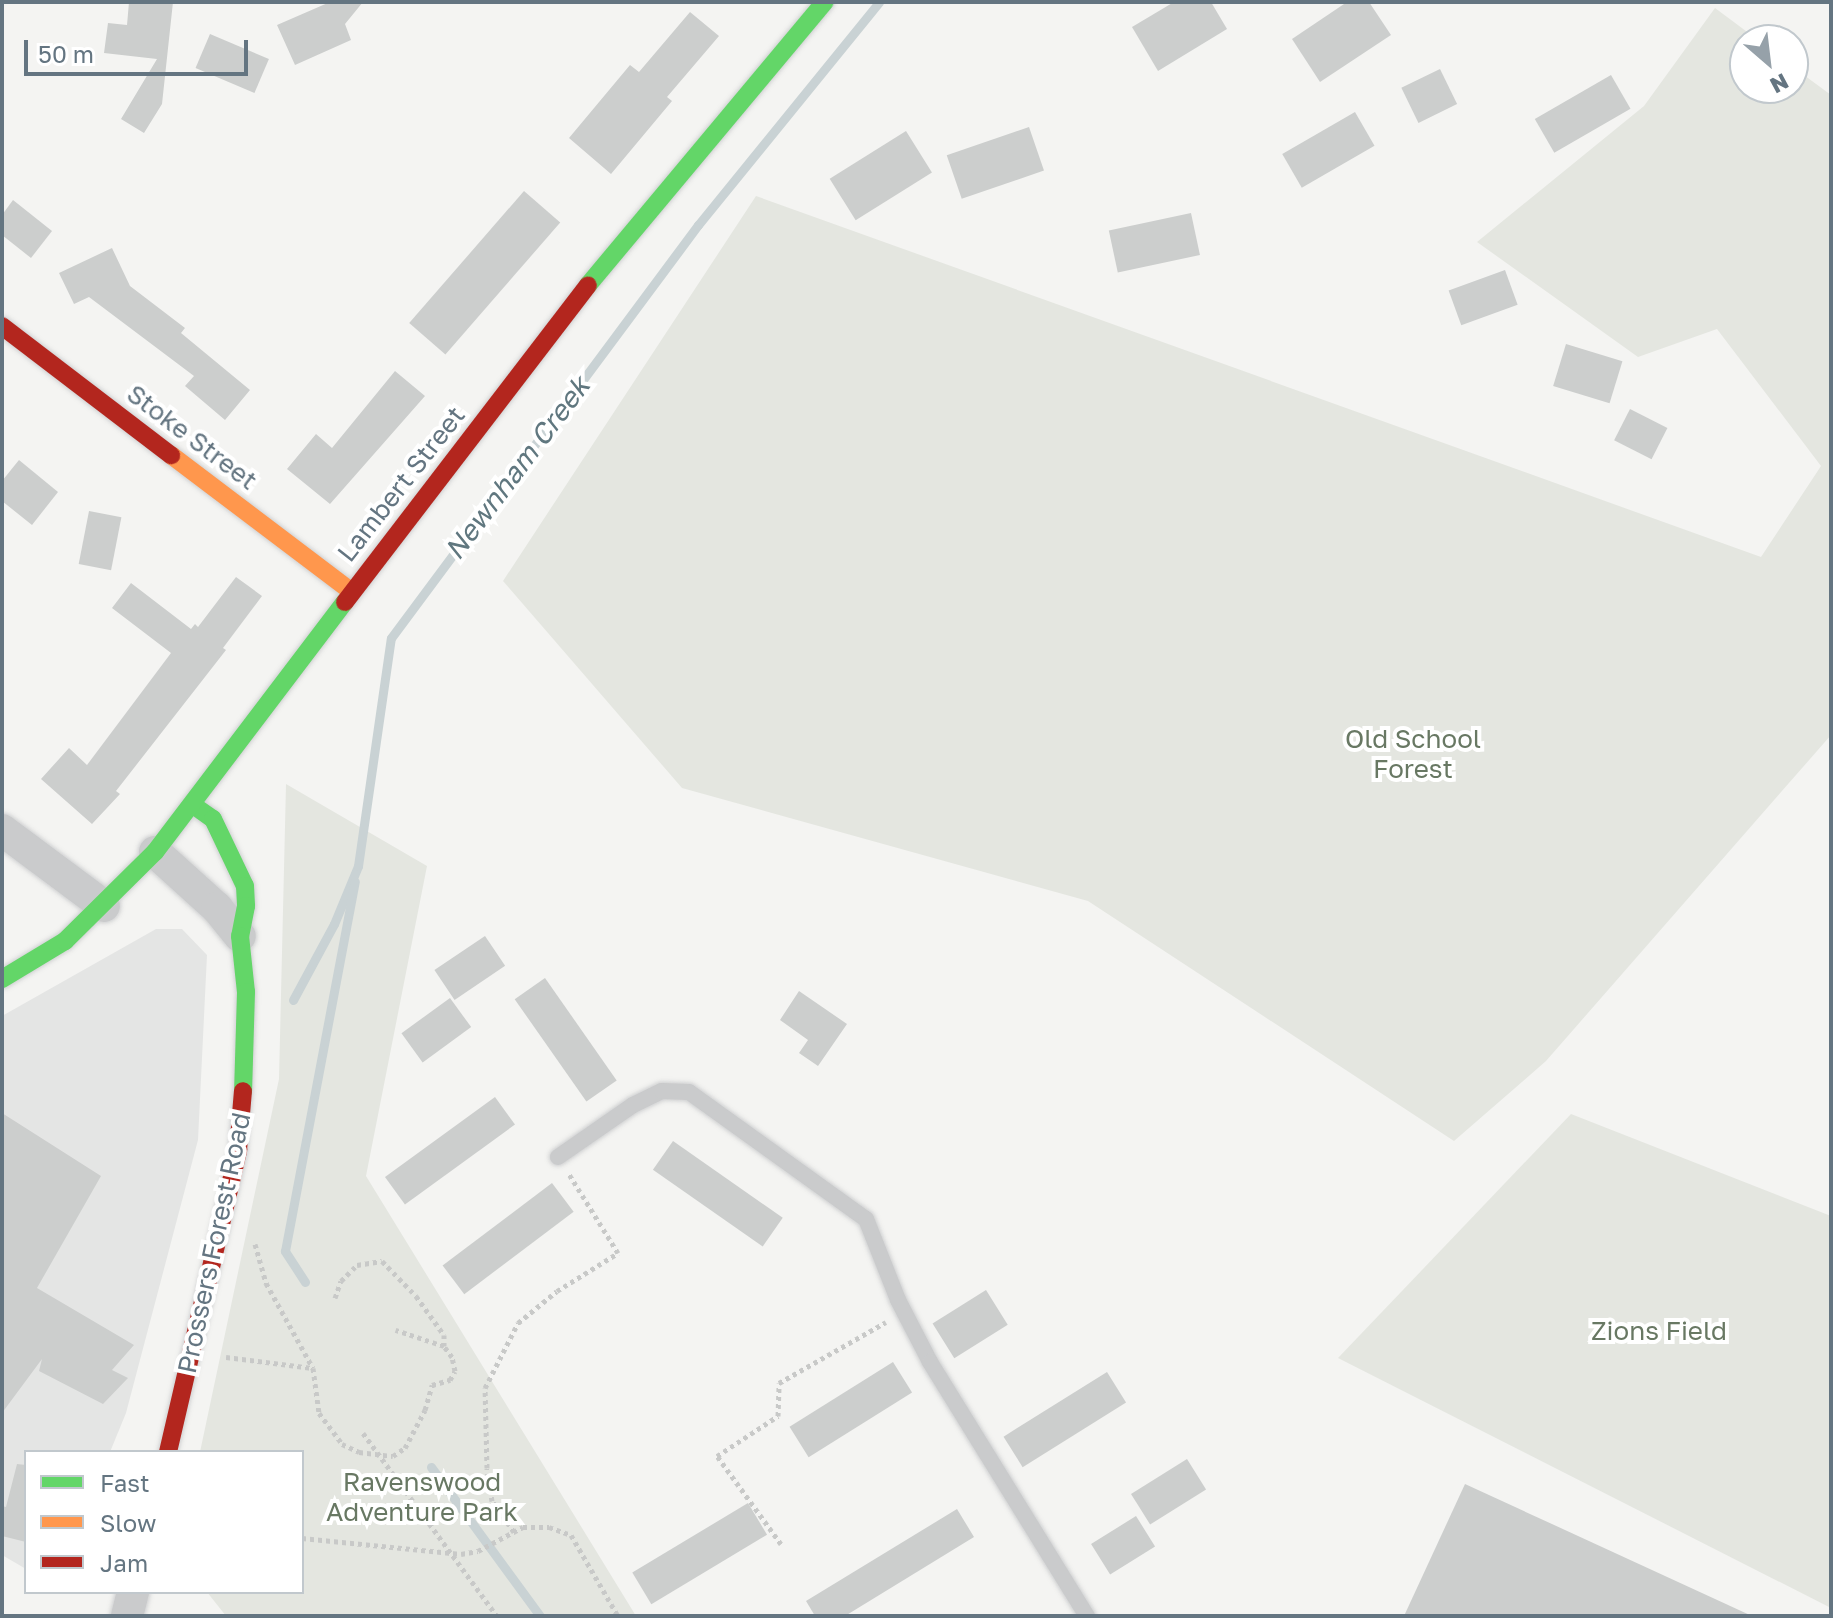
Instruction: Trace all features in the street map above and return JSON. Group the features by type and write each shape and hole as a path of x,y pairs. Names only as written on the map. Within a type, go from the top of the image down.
{"street":[{"name":"Lambert Street","path":"2,979 65,941 104,906 155,852 577,298 825,2"},
{"name":"Stoke Street","path":"2,326 351,591"},
{"name":"Prossers Forest Road","path":"168,1450 223,1219 243,1105 246,992 240,936 246,906 245,886 213,819 193,805"},
{"path":"2,830 104,906"},
{"path":"155,852 217,908 240,936"}],"lane":[{"path":"558,1157 633,1105 662,1091 689,1092 866,1219 904,1311 930,1362 1087,1616"}],"path":[{"path":"514,1532 492,1501 487,1468 485,1388 518,1323 557,1291 618,1253 558,1157"},
{"path":"223,1219 255,1228 255,1247 266,1283 313,1368 319,1413 342,1444 393,1456 405,1448 425,1410 432,1385 450,1380 455,1371 452,1357 444,1346 396,1330"},
{"path":"335,1298 341,1281 357,1265 382,1261 416,1296 444,1335 444,1346"},
{"path":"781,1544 717,1456 778,1416 779,1383 904,1311"},
{"path":"219,1356 313,1368"},
{"path":"363,1433 497,1616"},
{"path":"304,1538 449,1553 478,1551 523,1527 549,1527 571,1535 618,1616"}],"shaded area":[{"path":"156,929 182,929 207,955 198,1140 126,1413 111,1450 24,1450 24,1568 2,1555 2,1016"}],"green space":[{"name":"Old School Forest","path":"1715,8 1736,24 1729,24 1729,104 1809,104 1809,79 1831,95 1831,735 1546,1061 1454,1141 1088,901 682,788 503,581 756,196 1761,557 1821,466 1717,329 1638,357 1477,242 1644,106"},
{"name":"Ravenswood Adventure Park","path":"286,784 427,866 366,1176 636,1616 226,1616 209,1594 304,1594 304,1450 200,1450 279,1079"},
{"name":"Zions Field","path":"1571,1114 1831,1216 1831,1608 1338,1358"}],"building":[{"path":"129,2 173,2 162,104 144,133 121,119 157,59 104,53 108,23 127,25"},
{"path":"330,2 363,2 345,24 351,40 295,65 277,25"},
{"path":"1174,2 1211,2 1227,29 1158,71 1132,27"},
{"path":"1347,2 1369,2 1391,35 1320,82 1292,39"},
{"path":"690,12 719,36 667,97 672,101 611,174 569,138 630,65 639,72"},
{"path":"210,34 269,59 254,93 196,68"},
{"path":"1440,69 1457,104 1418,123 1401,88"},
{"path":"1611,75 1630,109 1554,153 1535,119"},
{"path":"1355,112 1374,146 1302,188 1282,154"},
{"path":"1029,127 1044,170 962,199 947,155"},
{"path":"906,131 932,173 856,220 830,179"},
{"path":"524,191 560,222 445,355 409,323"},
{"path":"13,200 52,231 31,258 2,235 2,215"},
{"path":"1191,213 1200,255 1118,273 1109,230"},
{"path":"112,248 130,286 185,328 181,333 250,390 225,420 185,386 194,376 89,297 74,304 59,273"},
{"path":"1505,270 1518,305 1461,325 1449,291"},
{"path":"1566,344 1622,361 1610,403 1553,386"},
{"path":"395,371 425,396 330,504 287,469 316,434 332,448"},
{"path":"1630,409 1667,428 1652,459 1614,440"},
{"path":"19,460 58,492 32,525 2,501 2,481"},
{"path":"89,511 121,517 111,570 79,564"},
{"path":"236,577 262,596 223,648 226,650 116,791 120,794 92,824 41,779 69,748 87,765 171,653 112,608 131,583 191,629 195,624 198,627"},
{"path":"485,936 505,966 455,1000 434,970"},
{"path":"545,978 617,1080 586,1102 515,999"},
{"path":"799,991 847,1024 818,1066 799,1053 808,1040 780,1020"},
{"path":"450,998 471,1027 423,1062 401,1033"},
{"path":"495,1097 515,1125 405,1204 385,1177"},
{"path":"2,1113 101,1176 37,1288 134,1345 112,1370 128,1378 103,1404 39,1371 42,1359 2,1413"},
{"path":"673,1141 783,1218 763,1247 653,1170"},
{"path":"552,1183 574,1212 464,1294 443,1265"},
{"path":"986,1290 1008,1325 954,1358 933,1323"},
{"path":"893,1362 912,1393 809,1457 790,1427"},
{"path":"1107,1372 1126,1403 1023,1467 1004,1437"},
{"path":"1187,1459 1206,1490 1150,1525 1131,1494"},
{"path":"17,1464 24,1465 24,1542 2,1536 2,1506 6,1507"},
{"path":"1465,1484 1752,1616 1404,1616"},
{"path":"748,1503 767,1535 651,1604 632,1573"},
{"path":"957,1509 974,1537 845,1616 815,1616 806,1601"},
{"path":"1136,1516 1155,1547 1110,1575 1091,1544"}],"waterway":[{"name":"Newnham Creek","path":"293,1000 334,924 358,866 391,638 698,225 879,2"},
{"path":"305,1282 285,1251 355,882"},
{"path":"431,1467 540,1616"}],"traffic: fast":[{"path":"588,285 825,2"},
{"path":"2,979 65,941 155,852 345,602"},
{"path":"193,805 213,819 245,886 246,906 240,936 246,992 243,1091"}],"traffic: slow":[{"path":"171,455 351,591"}],"traffic: jam":[{"path":"345,602 588,285"},
{"path":"2,326 171,455"},
{"path":"168,1450 238,1150 243,1091"}]}
